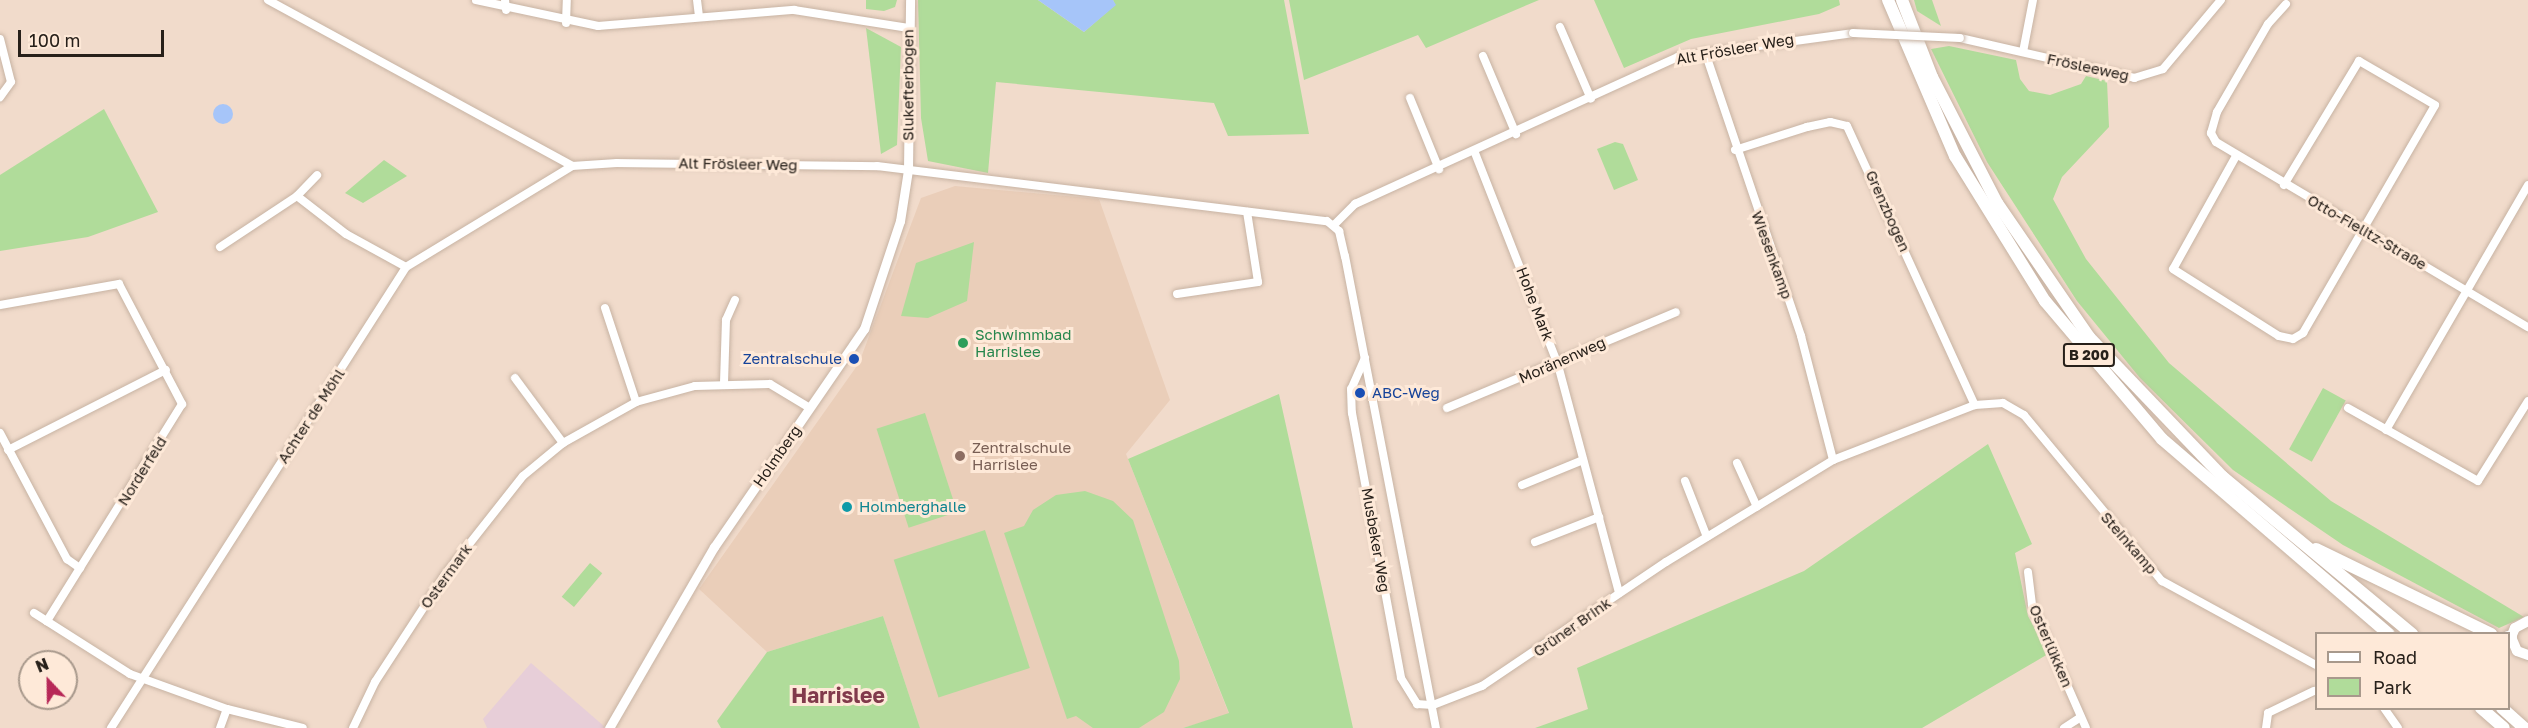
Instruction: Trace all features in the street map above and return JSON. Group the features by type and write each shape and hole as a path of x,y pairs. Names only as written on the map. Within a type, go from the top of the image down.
{"highway":[{"name":"B 200","path":"1888,0 1955,156 2052,310 2176,452 2388,632"},
{"name":"B 200","path":"1902,0 1971,156 2055,290 2173,429 2294,537 2411,632"},
{"path":"2294,537 2440,613 2488,632"},
{"path":"2483,710 2504,728"},
{"path":"2504,710 2524,728"}],"main road":[{"path":"2528,621 2510,637 2517,651 2528,655"}],"street":[{"name":"Alt Frösleer Weg","path":"268,0 572,166 908,170 1334,225 1355,204 1439,170 1516,135 1650,69 1705,52 1853,33 1960,38"},
{"path":"476,0 507,10 566,23 628,25 699,16 794,10 909,28"},
{"path":"506,0 507,10"},
{"path":"566,23 567,0"},
{"path":"697,0 699,16"},
{"name":"Slukefterbogen","path":"908,170 910,0"},
{"path":"2023,52 2032,0"},
{"name":"Frösleeweg","path":"1960,38 2116,76 2150,75 2182,50 2222,0"},
{"name":"Otto-Fielitz-Straße","path":"2286,4 2268,24 2228,92 2211,133 2236,156 2528,327"},
{"path":"1560,27 1591,99"},
{"path":"0,39 11,82 0,97"},
{"name":"Wiesenkamp","path":"1705,52 1735,150 1801,336 1833,460"},
{"path":"1483,56 1516,135"},
{"path":"2236,156 2173,269 2279,336 2293,339 2304,333 2365,231 2435,105 2365,62 2354,64 2284,184"},
{"path":"1410,98 1439,170"},
{"name":"Grenzbogen","path":"1735,150 1830,122 1847,126 1975,405"},
{"name":"Hohe Mark","path":"1475,153 1558,364 1619,593"},
{"name":"Achter de Möhl","path":"111,728 406,267 572,166"},
{"name":"Holmberg","path":"609,728 714,546 864,329 900,222 908,170"},
{"path":"220,247 297,196 317,175"},
{"path":"2386,430 2528,185"},
{"path":"297,196 346,234 406,267"},
{"path":"1177,294 1258,282 1247,212"},
{"name":"Musbeker Weg","path":"1334,225 1365,358 1436,728"},
{"name":"Norderfeld","path":"0,305 119,284 166,370 181,408 47,621"},
{"path":"723,383 726,320 735,300"},
{"path":"605,308 636,402"},
{"name":"Moränenweg","path":"1447,408 1558,364 1676,312"},
{"name":"Musbeker Weg","path":"1365,358 1351,389 1352,413 1401,678 1417,704 1432,705"},
{"path":"8,450 166,370"},
{"path":"515,378 563,443"},
{"name":"Ostermark","path":"353,728 375,682 444,576 523,476 563,443 636,402 723,383 770,384 810,408"},
{"path":"2348,408 2478,481 2528,401"},
{"name":"Grüner Brink","path":"1432,705 1527,659 1619,593 1833,460 1975,405 2003,403"},
{"name":"Steinkamp","path":"2003,403 2024,415 2162,581 2315,664"},
{"path":"0,433 67,559 80,568"},
{"path":"1522,484 1583,460"},
{"path":"1737,463 1757,507"},
{"path":"1685,481 1707,537"},
{"path":"1535,542 1599,517"},
{"name":"Osterlükken","path":"2028,572 2032,605 2086,728"},
{"path":"34,613 142,679 227,709 303,728"},
{"path":"2266,728 2268,713 2314,691"},
{"path":"220,728 227,709"},
{"path":"2385,710 2398,728"},
{"path":"2064,728 2082,717"}],"shaded area":[{"name":"Zentralschule Harrislee","path":"955,186 1099,199 1170,400 1126,454 1229,714 1183,728 920,728 883,616 767,652 699,589 859,363 921,198"},
{"path":"531,663 605,727 487,728 483,719"}],"green space":[{"path":"866,0 897,0 895,7 884,11 866,9"},
{"path":"918,0 1038,0 1084,32 1115,5 1113,0 1284,0 1309,134 1228,136 1214,103 996,82 988,173 928,161 921,118"},
{"path":"1289,0 1539,0 1426,48 1418,35 1304,80"},
{"path":"1594,0 1839,0 1840,5 1819,14 1691,39 1624,68"},
{"path":"1914,0 1932,0 1941,26 1917,11"},
{"path":"866,28 901,47 897,145 881,154"},
{"path":"1949,46 2016,60 2020,79 2029,91 2050,95 2081,84 2086,76 2107,81 2109,127 2062,177 2053,199 2086,259 2169,363 2331,501 2524,617 2499,628 2343,545 2233,470 2140,378 2077,301 1987,162 1931,49"},
{"path":"104,109 158,212 88,237 0,251 0,175"},
{"path":"1615,142 1623,144 1638,180 1614,190 1597,149"},
{"path":"384,160 407,176 363,203 345,193"},
{"path":"974,242 967,301 928,318 901,316 916,263"},
{"path":"2323,388 2346,401 2312,462 2289,449"},
{"path":"1279,394 1353,728 1183,728 1229,713 1128,459"},
{"path":"925,413 957,512 909,528 876,429"},
{"path":"1988,444 2032,544 2015,553 2028,616 2048,654 1922,728 1535,728 1588,709 1577,668 1804,571"},
{"path":"1085,491 1113,501 1133,520 1179,661 1180,679 1164,712 1139,728 1093,728 1076,716 1067,719 1004,533 1024,526 1033,510 1056,495"},
{"path":"985,530 1030,668 939,698 894,560"},
{"path":"590,563 602,573 574,607 562,597"},
{"path":"883,616 920,728 721,728 717,721 767,652"}],"water":[{"path":"1038,0 1113,0 1116,5 1084,32"},
{"path":"223,104 230,107 233,114 230,121 223,124 216,121 213,114 216,107"}],"place":[{"name":"Schwimmbad Harrislee","path":"963,343"},
{"name":"Zentralschule","path":"854,359"},
{"name":"ABC-Weg","path":"1360,393"},
{"name":"Zentralschule Harrislee","path":"960,456"},
{"name":"Holmberghalle","path":"847,507"}],"district":[{"name":"Harrislee","path":"838,695"}]}
